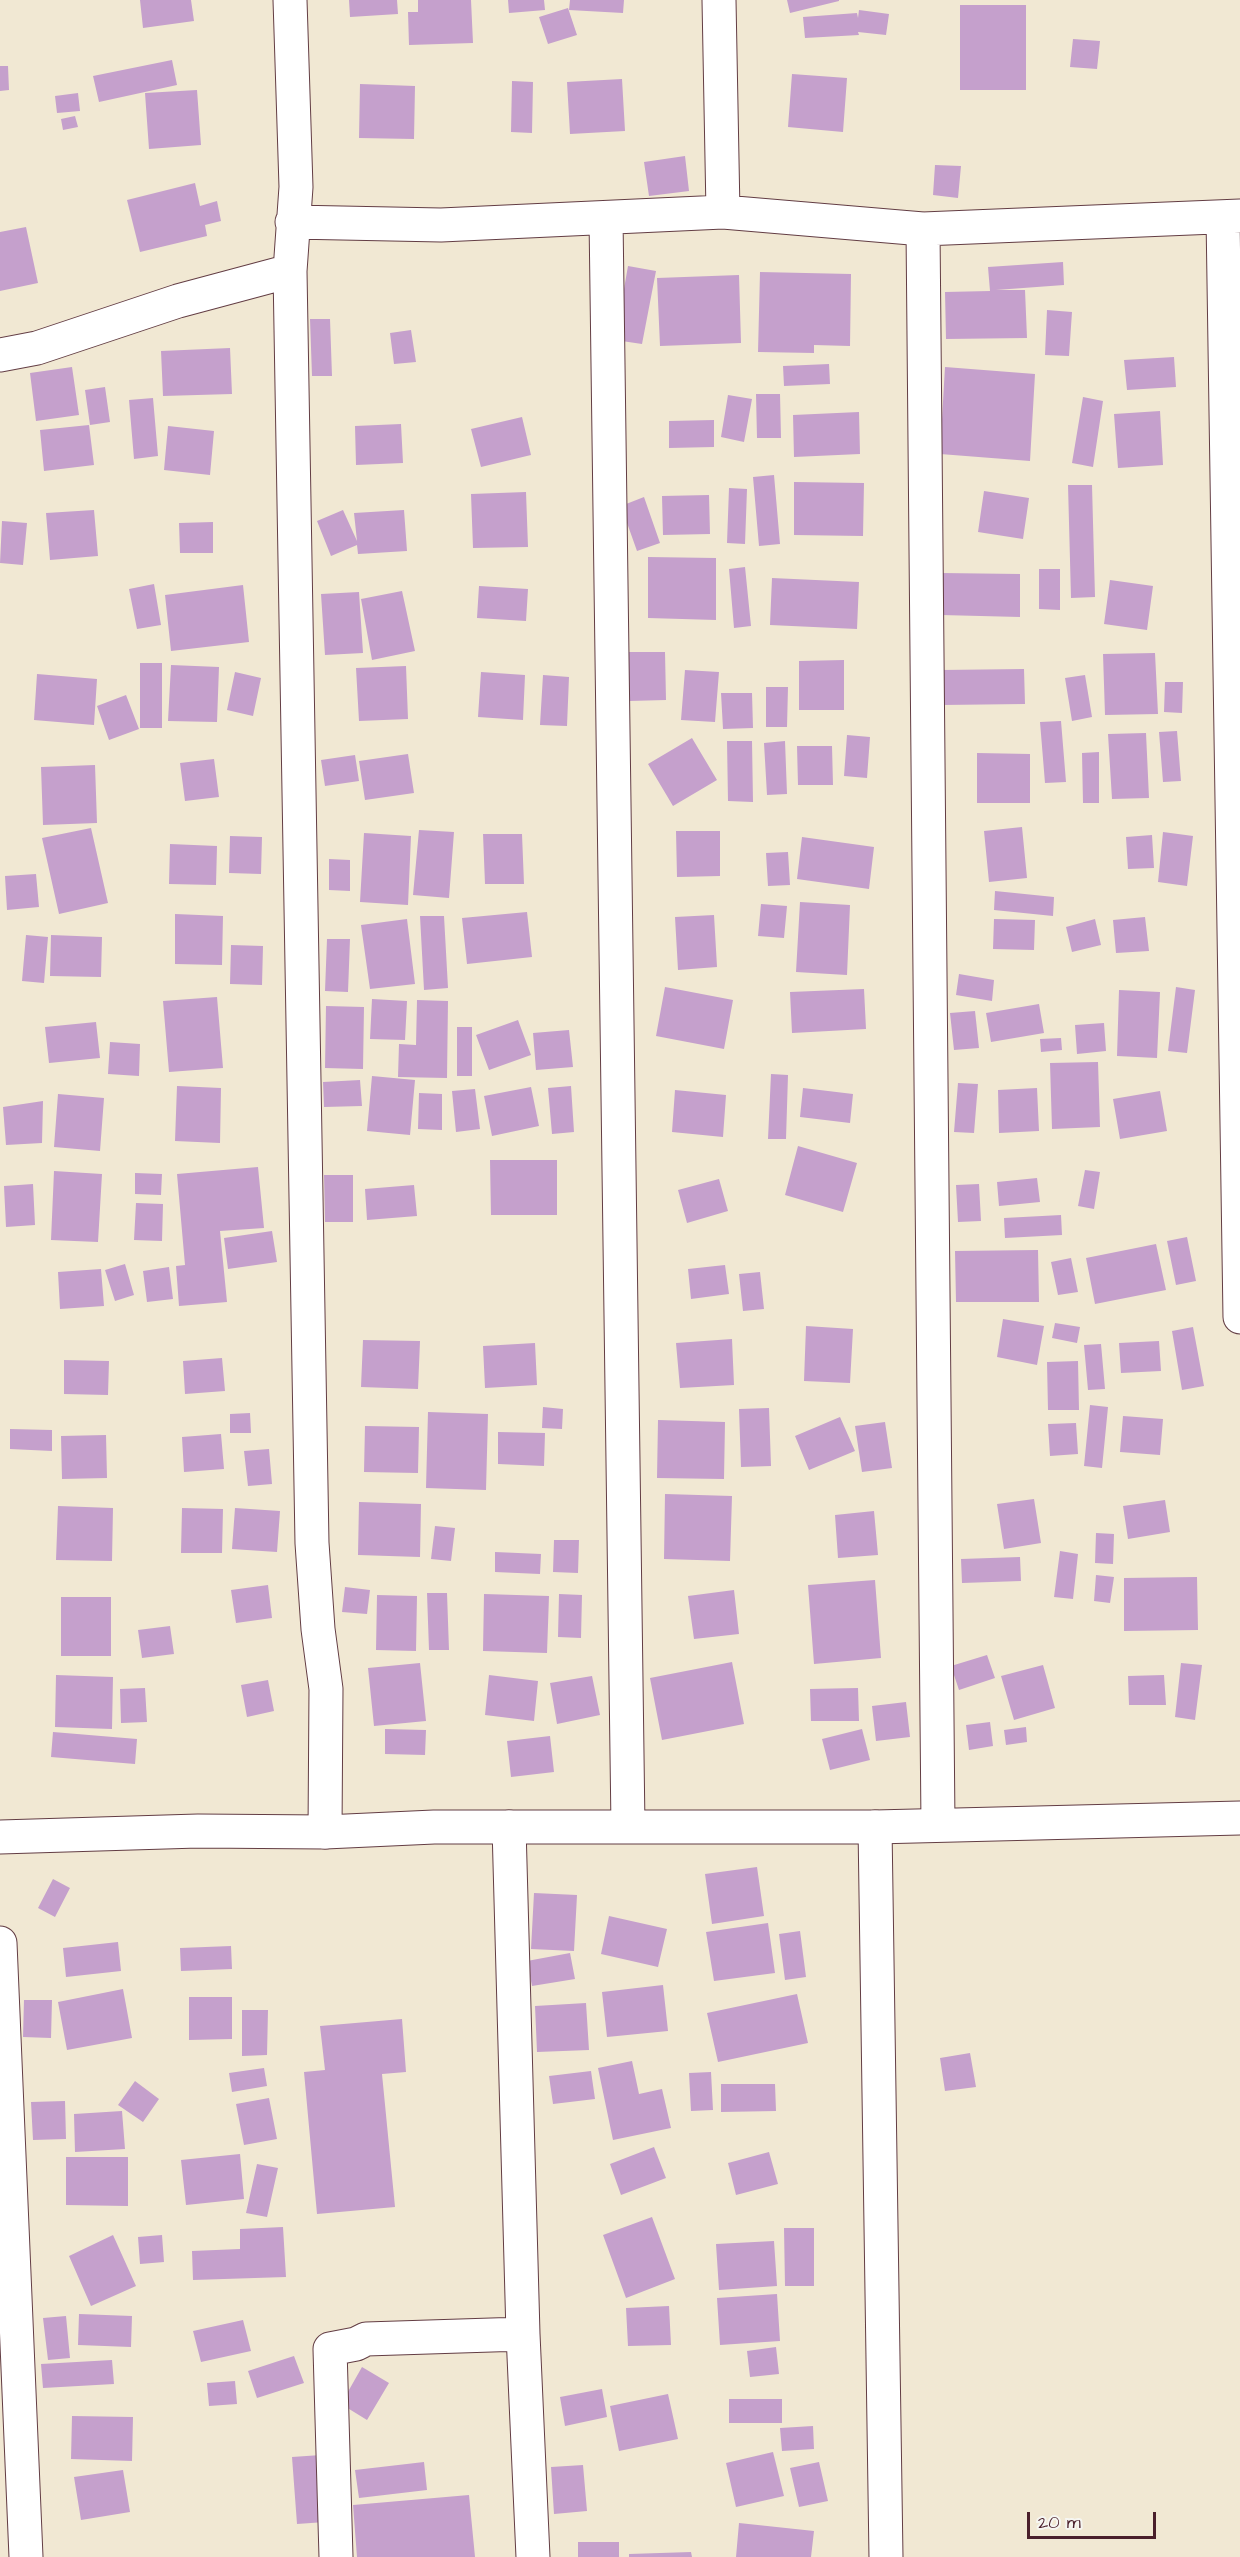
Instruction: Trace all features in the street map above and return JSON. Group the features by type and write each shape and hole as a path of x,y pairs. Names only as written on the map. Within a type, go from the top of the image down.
{"street":[{"path":"290,0 296,187 290,271 312,1543 318,1629 326,1689 325,1832"},
{"path":"719,0 723,212"},
{"path":"292,222 441,225 723,212 923,229 1232,216 1240,1317"},
{"path":"606,218 628,1826"},
{"path":"923,229 938,1824"},
{"path":"0,355 37,348 178,301 290,271"},
{"path":"0,1837 198,1832 325,1832 434,1827 875,1827 1240,1818"},
{"path":"509,1827 523,2334 533,2557"},
{"path":"875,1827 886,2557"},
{"path":"0,1943 26,2557"},
{"path":"336,2557 330,2349 356,2344 366,2339 523,2334"}],"building":[{"path":"140,0 191,0 194,21 143,28"},
{"path":"349,0 397,0 398,14 350,17"},
{"path":"418,0 471,0 473,43 409,45 408,12 418,12"},
{"path":"508,0 544,0 545,10 509,13"},
{"path":"570,0 624,0 623,13 569,10"},
{"path":"787,0 839,0 839,1 790,13"},
{"path":"960,5 1026,5 1026,90 960,90"},
{"path":"568,8 577,35 548,44 539,17"},
{"path":"859,10 889,14 886,35 858,32 859,35 805,38 803,17 857,13 858,18"},
{"path":"1073,39 1100,41 1097,69 1070,67"},
{"path":"172,60 177,85 99,102 93,76"},
{"path":"0,66 8,66 9,90 0,91"},
{"path":"792,74 847,78 843,132 788,127"},
{"path":"622,79 625,131 570,134 567,82"},
{"path":"512,81 533,82 532,133 511,132"},
{"path":"360,84 415,86 414,139 359,138"},
{"path":"197,90 201,145 149,149 145,93"},
{"path":"78,93 80,111 57,113 55,96"},
{"path":"75,116 78,127 63,130 61,119"},
{"path":"685,156 689,191 649,196 644,162"},
{"path":"935,165 961,166 958,198 933,195"},
{"path":"195,183 200,206 217,201 221,221 205,225 207,236 140,252 127,200"},
{"path":"26,227 38,283 0,291 0,232"},
{"path":"1063,262 1064,285 996,290 1025,290 1027,338 946,339 945,292 990,291 988,267"},
{"path":"628,266 656,271 642,344 615,340"},
{"path":"760,272 851,274 850,346 814,345 814,353 758,352"},
{"path":"739,275 741,343 660,346 657,278"},
{"path":"1047,310 1072,312 1069,356 1045,355"},
{"path":"310,319 330,319 332,376 312,376"},
{"path":"411,330 416,362 394,364 390,333"},
{"path":"230,348 232,394 163,396 161,351"},
{"path":"1174,357 1176,387 1127,390 1124,360"},
{"path":"829,364 830,384 784,386 783,366"},
{"path":"72,367 79,415 36,421 30,373"},
{"path":"945,367 1035,374 1030,461 940,454"},
{"path":"105,387 110,422 90,425 85,390"},
{"path":"756,394 780,394 781,438 757,438"},
{"path":"728,395 752,399 744,442 721,437"},
{"path":"1083,397 1103,401 1093,467 1072,463"},
{"path":"153,398 158,456 134,459 129,400"},
{"path":"1160,411 1163,465 1118,468 1114,414"},
{"path":"859,412 860,454 794,457 793,415"},
{"path":"522,417 531,455 481,467 471,429"},
{"path":"714,420 714,447 669,448 669,421"},
{"path":"401,424 403,463 356,465 355,426"},
{"path":"89,425 94,465 44,471 40,430"},
{"path":"168,426 214,431 210,475 164,470"},
{"path":"774,475 780,544 759,546 753,477"},
{"path":"794,482 864,483 863,536 794,535"},
{"path":"1068,485 1092,485 1095,597 1071,598"},
{"path":"729,488 747,489 745,544 727,543"},
{"path":"984,491 1029,498 1023,539 978,532"},
{"path":"526,492 528,547 473,548 471,494"},
{"path":"709,495 710,534 663,535 662,496"},
{"path":"644,497 660,543 637,551 621,506"},
{"path":"94,510 98,556 50,560 46,513"},
{"path":"343,510 357,541 354,513 404,510 407,551 358,554 357,545 331,556 317,521"},
{"path":"2,521 27,523 23,565 0,563"},
{"path":"213,522 213,553 180,553 179,523"},
{"path":"648,557 716,558 716,620 648,618"},
{"path":"745,567 751,626 734,628 729,569"},
{"path":"1039,569 1060,569 1060,610 1039,609"},
{"path":"941,573 1020,574 1020,617 941,615"},
{"path":"772,578 859,582 857,629 770,625"},
{"path":"1110,580 1153,586 1147,630 1104,624"},
{"path":"154,584 161,625 137,629 129,589"},
{"path":"243,585 249,642 171,651 165,595"},
{"path":"479,586 528,589 526,621 477,618"},
{"path":"402,591 415,651 372,660 361,599"},
{"path":"359,592 363,653 325,655 321,594"},
{"path":"628,652 665,652 666,700 629,701"},
{"path":"1155,653 1158,714 1105,715 1103,654"},
{"path":"844,660 844,710 799,710 799,661"},
{"path":"140,663 162,663 162,728 140,728"},
{"path":"171,665 219,667 217,722 168,721"},
{"path":"406,666 408,719 359,721 356,668"},
{"path":"1024,669 1025,704 942,705 941,670"},
{"path":"685,670 719,672 715,722 681,720"},
{"path":"235,672 261,678 253,716 227,710"},
{"path":"481,672 525,675 523,720 478,717"},
{"path":"37,674 97,679 94,725 34,720"},
{"path":"543,675 569,677 567,726 540,725"},
{"path":"1085,675 1092,717 1072,721 1065,678"},
{"path":"1165,682 1183,682 1182,713 1164,712"},
{"path":"766,687 788,687 787,727 766,727"},
{"path":"721,693 752,693 753,728 723,729"},
{"path":"126,695 139,729 109,740 97,706"},
{"path":"1061,721 1066,782 1045,783 1040,722"},
{"path":"1177,731 1181,781 1163,782 1159,732"},
{"path":"1146,733 1149,798 1112,799 1108,734"},
{"path":"847,735 870,737 867,778 844,776"},
{"path":"692,738 717,780 673,806 648,764"},
{"path":"727,741 752,741 753,802 728,801"},
{"path":"785,741 787,794 767,795 764,743"},
{"path":"797,746 832,746 833,785 798,785"},
{"path":"1099,752 1099,803 1083,803 1082,753"},
{"path":"977,753 1030,754 1030,803 977,803"},
{"path":"408,754 414,793 365,800 359,761"},
{"path":"355,755 359,781 325,786 321,760"},
{"path":"214,759 219,797 185,801 180,763"},
{"path":"95,765 97,823 43,825 41,767"},
{"path":"1022,827 1027,878 989,882 984,831"},
{"path":"91,828 108,903 59,914 42,838"},
{"path":"419,830 454,832 449,898 413,895"},
{"path":"676,831 720,831 720,876 677,877"},
{"path":"1163,832 1193,836 1187,886 1158,882"},
{"path":"364,833 411,836 408,905 360,902"},
{"path":"483,834 522,834 524,884 485,884"},
{"path":"1152,835 1154,868 1128,869 1126,837"},
{"path":"230,836 262,837 261,874 229,873"},
{"path":"802,837 874,847 869,889 797,879"},
{"path":"170,844 217,846 216,885 169,884"},
{"path":"788,852 790,885 768,886 766,853"},
{"path":"329,859 350,860 350,891 329,890"},
{"path":"36,874 39,907 7,910 5,876"},
{"path":"995,891 1054,897 1053,916 994,910"},
{"path":"800,902 850,905 847,975 796,972"},
{"path":"761,904 787,906 784,938 758,936"},
{"path":"527,912 532,957 467,964 462,918"},
{"path":"175,914 223,916 222,965 175,964"},
{"path":"714,915 717,967 678,970 675,917"},
{"path":"420,916 444,916 448,988 424,990"},
{"path":"1145,917 1149,951 1116,953 1113,920"},
{"path":"407,919 415,984 370,989 361,925"},
{"path":"994,919 1035,920 1034,950 993,949"},
{"path":"1095,919 1101,945 1072,952 1066,927"},
{"path":"26,935 48,937 44,983 22,981"},
{"path":"51,935 102,937 101,977 50,976"},
{"path":"327,939 350,939 348,992 325,991"},
{"path":"231,945 263,946 262,985 230,984"},
{"path":"959,974 994,980 992,1001 956,995"},
{"path":"665,987 733,1000 724,1049 656,1036"},
{"path":"1176,987 1195,990 1187,1053 1168,1051"},
{"path":"864,989 866,1029 792,1033 790,992"},
{"path":"1119,990 1160,992 1157,1058 1117,1056"},
{"path":"217,997 223,1068 169,1072 163,1001"},
{"path":"372,999 407,1001 405,1040 370,1039"},
{"path":"417,1000 448,1001 447,1078 398,1077 399,1044 416,1045"},
{"path":"1039,1004 1044,1033 991,1042 986,1013"},
{"path":"326,1006 364,1007 363,1069 325,1068"},
{"path":"975,1011 979,1048 954,1050 950,1013"},
{"path":"518,1020 531,1055 489,1070 476,1035"},
{"path":"96,1022 100,1058 49,1063 45,1027"},
{"path":"1104,1023 1106,1051 1077,1054 1075,1025"},
{"path":"457,1027 472,1027 472,1076 457,1076"},
{"path":"569,1030 573,1067 536,1070 533,1033"},
{"path":"1061,1038 1062,1050 1041,1052 1040,1039"},
{"path":"110,1042 140,1044 139,1076 108,1074"},
{"path":"1098,1062 1100,1127 1052,1129 1050,1063"},
{"path":"771,1074 788,1075 786,1139 768,1139"},
{"path":"372,1076 415,1080 410,1135 367,1131"},
{"path":"360,1080 362,1106 324,1107 323,1082"},
{"path":"958,1083 978,1084 974,1133 954,1132"},
{"path":"177,1086 221,1088 220,1143 175,1141"},
{"path":"571,1086 574,1132 552,1134 548,1088"},
{"path":"531,1087 539,1126 492,1136 484,1096"},
{"path":"803,1088 853,1094 850,1123 800,1117"},
{"path":"1037,1088 1039,1131 999,1133 998,1090"},
{"path":"475,1089 480,1129 456,1132 452,1091"},
{"path":"675,1090 726,1095 723,1137 672,1132"},
{"path":"1160,1091 1167,1131 1120,1139 1113,1099"},
{"path":"419,1093 442,1094 442,1130 418,1129"},
{"path":"58,1094 104,1098 100,1151 54,1147"},
{"path":"43,1101 42,1143 6,1145 3,1107"},
{"path":"798,1146 857,1163 843,1212 785,1195"},
{"path":"490,1160 557,1160 557,1215 491,1215"},
{"path":"258,1167 264,1228 220,1231 227,1302 179,1306 176,1266 185,1265 177,1174"},
{"path":"1085,1170 1100,1172 1094,1209 1078,1206"},
{"path":"54,1171 102,1174 98,1242 51,1240"},
{"path":"135,1173 162,1174 161,1195 135,1194"},
{"path":"324,1175 353,1175 353,1222 325,1222"},
{"path":"1037,1178 1040,1202 999,1206 997,1182"},
{"path":"719,1179 728,1211 687,1223 678,1190"},
{"path":"33,1184 35,1225 6,1227 4,1186"},
{"path":"979,1184 981,1221 958,1222 956,1185"},
{"path":"414,1185 417,1216 367,1220 365,1189"},
{"path":"136,1203 163,1204 162,1241 134,1240"},
{"path":"1061,1215 1062,1235 1005,1238 1004,1218"},
{"path":"272,1231 277,1262 228,1269 224,1238"},
{"path":"1187,1237 1196,1281 1176,1285 1167,1241"},
{"path":"1156,1244 1166,1290 1095,1304 1086,1258"},
{"path":"1038,1250 1039,1302 956,1302 955,1251"},
{"path":"1071,1258 1078,1292 1058,1295 1051,1262"},
{"path":"125,1264 134,1295 115,1301 105,1270"},
{"path":"725,1265 729,1294 691,1299 688,1269"},
{"path":"169,1267 173,1299 147,1302 143,1271"},
{"path":"101,1269 104,1306 60,1309 58,1272"},
{"path":"760,1272 764,1309 743,1311 739,1274"},
{"path":"1003,1319 1044,1326 1037,1365 997,1357"},
{"path":"1055,1323 1080,1327 1077,1343 1052,1338"},
{"path":"806,1326 853,1329 850,1383 804,1381"},
{"path":"1193,1327 1204,1386 1182,1390 1172,1331"},
{"path":"732,1339 734,1385 680,1388 676,1343"},
{"path":"363,1340 420,1341 418,1389 361,1387"},
{"path":"1159,1341 1161,1371 1121,1373 1119,1343"},
{"path":"535,1343 537,1385 485,1388 483,1346"},
{"path":"1101,1344 1105,1389 1088,1390 1084,1345"},
{"path":"222,1358 225,1391 185,1394 183,1361"},
{"path":"64,1360 109,1361 108,1395 64,1394"},
{"path":"1078,1361 1079,1410 1048,1410 1047,1362"},
{"path":"1090,1405 1108,1407 1102,1468 1084,1466"},
{"path":"543,1407 563,1409 562,1429 542,1428"},
{"path":"769,1408 771,1466 741,1467 739,1409"},
{"path":"428,1412 488,1414 486,1490 426,1488"},
{"path":"250,1413 251,1433 230,1433 230,1414"},
{"path":"1123,1416 1163,1419 1160,1455 1120,1452"},
{"path":"840,1417 855,1451 809,1470 795,1436"},
{"path":"658,1420 725,1422 724,1479 657,1478"},
{"path":"885,1422 892,1468 862,1472 855,1426"},
{"path":"1076,1423 1078,1454 1050,1456 1048,1424"},
{"path":"365,1426 419,1427 418,1473 364,1472"},
{"path":"10,1429 52,1430 52,1451 10,1449"},
{"path":"498,1432 545,1433 544,1466 498,1464"},
{"path":"221,1434 224,1469 184,1472 182,1437"},
{"path":"106,1435 107,1478 62,1479 61,1436"},
{"path":"269,1449 272,1484 248,1486 244,1451"},
{"path":"665,1494 732,1496 730,1561 664,1559"},
{"path":"1034,1499 1041,1543 1004,1549 997,1504"},
{"path":"1165,1500 1170,1532 1128,1539 1123,1506"},
{"path":"359,1502 421,1504 420,1557 358,1555"},
{"path":"58,1506 113,1508 112,1561 56,1560"},
{"path":"182,1508 223,1509 222,1553 181,1553"},
{"path":"235,1508 280,1511 277,1552 232,1549"},
{"path":"874,1511 878,1555 838,1558 835,1515"},
{"path":"435,1526 455,1528 451,1561 431,1559"},
{"path":"1096,1533 1114,1534 1113,1564 1095,1563"},
{"path":"554,1540 579,1540 578,1573 553,1572"},
{"path":"1060,1551 1078,1554 1073,1599 1054,1597"},
{"path":"495,1552 541,1554 540,1574 495,1572"},
{"path":"1020,1557 1021,1581 962,1583 961,1559"},
{"path":"1096,1575 1114,1577 1110,1603 1094,1601"},
{"path":"1197,1577 1198,1630 1124,1631 1124,1578"},
{"path":"875,1580 881,1658 814,1664 808,1585"},
{"path":"268,1585 272,1618 236,1623 231,1590"},
{"path":"345,1587 370,1590 367,1614 342,1612"},
{"path":"734,1590 739,1634 694,1639 688,1596"},
{"path":"427,1593 447,1593 449,1650 429,1650"},
{"path":"484,1594 549,1596 547,1653 483,1651"},
{"path":"559,1594 582,1595 581,1638 558,1637"},
{"path":"377,1595 417,1596 416,1651 376,1650"},
{"path":"61,1597 111,1597 111,1656 61,1656"},
{"path":"170,1626 174,1654 142,1658 138,1630"},
{"path":"987,1655 995,1678 959,1690 951,1666"},
{"path":"732,1662 744,1724 662,1740 650,1678"},
{"path":"420,1663 426,1721 374,1726 368,1668"},
{"path":"1181,1663 1202,1665 1195,1720 1175,1717"},
{"path":"1043,1665 1055,1708 1014,1720 1001,1676"},
{"path":"56,1675 113,1677 112,1729 55,1727"},
{"path":"489,1675 538,1681 534,1721 485,1715"},
{"path":"1164,1675 1166,1705 1129,1705 1128,1676"},
{"path":"592,1676 600,1715 557,1724 550,1683"},
{"path":"268,1680 274,1711 247,1717 241,1685"},
{"path":"145,1688 147,1722 121,1723 120,1689"},
{"path":"858,1688 859,1721 811,1721 810,1689"},
{"path":"906,1702 910,1737 876,1741 872,1706"},
{"path":"990,1722 993,1746 969,1750 966,1725"},
{"path":"1026,1727 1027,1742 1006,1745 1004,1730"},
{"path":"385,1729 426,1730 425,1755 385,1754"},
{"path":"862,1729 870,1760 830,1770 822,1739"},
{"path":"53,1732 137,1739 135,1764 51,1757"},
{"path":"550,1736 554,1772 511,1777 507,1741"},
{"path":"757,1867 764,1916 712,1924 705,1874"},
{"path":"53,1879 70,1888 55,1917 38,1908"},
{"path":"534,1893 577,1895 574,1951 531,1949"},
{"path":"609,1916 667,1929 658,1967 601,1954"},
{"path":"768,1923 775,1973 714,1981 706,1932"},
{"path":"800,1931 806,1977 785,1980 779,1934"},
{"path":"118,1942 121,1971 66,1977 63,1948"},
{"path":"231,1946 232,1969 181,1971 180,1948"},
{"path":"570,1953 575,1979 532,1986 527,1961"},
{"path":"663,1985 668,2031 607,2037 602,1992"},
{"path":"123,1989 132,2038 67,2050 58,2002"},
{"path":"797,1994 808,2043 718,2062 707,2013"},
{"path":"189,1997 232,1997 232,2039 189,2040"},
{"path":"24,2000 52,2000 51,2038 23,2037"},
{"path":"586,2003 589,2050 537,2052 535,2006"},
{"path":"242,2010 268,2010 267,2055 242,2056"},
{"path":"402,2019 406,2072 382,2074 395,2207 317,2214 304,2072 325,2070 320,2026"},
{"path":"970,2053 976,2087 945,2091 940,2058"},
{"path":"632,2061 639,2094 662,2089 671,2128 613,2140 598,2068"},
{"path":"264,2068 267,2086 232,2092 229,2073"},
{"path":"591,2071 595,2099 553,2104 549,2076"},
{"path":"711,2072 713,2110 691,2111 689,2073"},
{"path":"135,2081 159,2099 143,2122 118,2105"},
{"path":"721,2084 775,2084 776,2111 721,2112"},
{"path":"269,2098 277,2139 244,2145 236,2104"},
{"path":"65,2101 66,2139 33,2140 31,2102"},
{"path":"122,2111 125,2149 75,2152 74,2114"},
{"path":"654,2147 666,2178 621,2195 610,2164"},
{"path":"769,2152 778,2184 736,2195 728,2163"},
{"path":"240,2154 244,2199 186,2205 181,2160"},
{"path":"66,2157 128,2157 128,2206 66,2205"},
{"path":"257,2164 278,2168 267,2217 246,2213"},
{"path":"652,2217 675,2279 626,2298 603,2235"},
{"path":"283,2227 286,2277 193,2280 192,2251 240,2249 240,2229"},
{"path":"784,2228 814,2228 814,2286 785,2286"},
{"path":"113,2235 136,2286 91,2306 69,2256"},
{"path":"162,2235 164,2262 140,2264 138,2237"},
{"path":"774,2241 777,2286 719,2290 716,2244"},
{"path":"777,2294 780,2341 720,2345 717,2298"},
{"path":"669,2306 671,2345 628,2346 626,2308"},
{"path":"79,2314 132,2316 131,2347 78,2345"},
{"path":"66,2316 70,2358 48,2360 43,2318"},
{"path":"243,2320 251,2351 201,2362 193,2331"},
{"path":"776,2347 779,2374 750,2377 747,2351"},
{"path":"294,2356 304,2383 257,2398 248,2371"},
{"path":"112,2360 114,2384 43,2388 41,2364"},
{"path":"362,2367 389,2383 367,2420 341,2404"},
{"path":"235,2381 237,2404 209,2406 207,2383"},
{"path":"602,2389 607,2417 565,2426 560,2397"},
{"path":"668,2394 678,2439 619,2451 610,2406"},
{"path":"729,2399 782,2399 782,2423 729,2423"},
{"path":"72,2416 133,2417 132,2461 71,2459"},
{"path":"813,2426 814,2449 782,2451 780,2428"},
{"path":"773,2452 784,2496 736,2507 726,2463"},
{"path":"321,2455 325,2522 297,2524 292,2457"},
{"path":"424,2462 427,2490 359,2498 355,2470"},
{"path":"819,2462 828,2501 799,2507 790,2468"},
{"path":"583,2465 587,2511 554,2514 551,2467"},
{"path":"123,2470 130,2512 81,2520 74,2477"},
{"path":"469,2495 475,2557 357,2557 353,2505"},
{"path":"739,2523 814,2531 811,2557 736,2557"},
{"path":"578,2542 619,2542 619,2557 578,2557"},
{"path":"691,2552 692,2557 629,2557 629,2554"}]}
